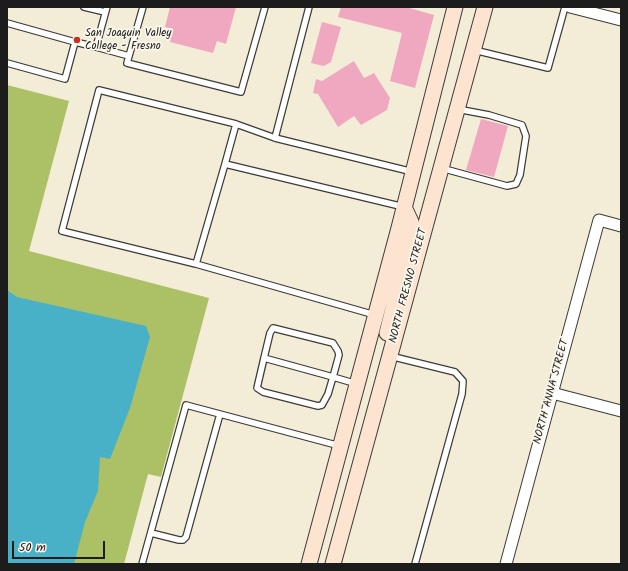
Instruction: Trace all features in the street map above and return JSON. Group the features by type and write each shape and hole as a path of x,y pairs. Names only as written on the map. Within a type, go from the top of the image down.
{"main road":[{"path":"309,564 404,207 455,7"},
{"name":"NORTH FRESNO STREET","path":"333,564 485,7"},
{"path":"390,355 386,340 390,318 411,236 411,222 404,207"}],"street":[{"path":"570,7 621,20"},
{"name":"NORTH ANNA STREET","path":"506,564 599,220 621,226"},
{"path":"552,393 621,411"}],"lane":[{"path":"84,7 106,10 96,47"},
{"path":"143,7 127,63 241,92 265,7"},
{"path":"275,138 309,7"},
{"path":"473,50 548,68 565,7"},
{"path":"7,24 129,56"},
{"path":"7,63 65,79 75,42"},
{"path":"375,315 196,264 62,231 99,90 236,124 275,138 413,172"},
{"path":"441,168 507,186 516,184 522,165 526,136 522,125 489,115 457,109"},
{"path":"196,264 236,124"},
{"path":"225,164 404,207"},
{"path":"273,328 333,343 339,355 327,399 322,405 318,406 259,390 257,384 264,358 270,333 273,328"},
{"path":"390,355 455,372 463,381 462,394 415,564"},
{"path":"264,358 357,384"},
{"path":"142,564 186,405 340,446"},
{"path":"151,534 179,540 183,540 186,537 220,414"}],"green space":[{"path":"7,85 69,101 29,251 209,298 161,477 148,474 124,564 7,564"}],"water":[{"path":"7,290 17,297 146,326 150,337 130,408 110,459 100,457 98,491 85,522 74,564 7,564"}],"building":[{"path":"170,7 236,7 226,44 217,41 213,53 170,42 173,29 165,27"},
{"path":"341,7 406,7 434,15 415,88 390,81 402,33 338,17"},
{"path":"322,22 341,27 331,62 324,66 311,63"},
{"path":"354,61 364,78 374,73 390,98 387,110 361,125 354,116 338,127 318,94 313,93 316,79 322,81"},
{"path":"481,119 508,126 494,177 466,170"}],"place":[{"name":"San Joaquin Valley College - Fresno","path":"77,40"}]}
